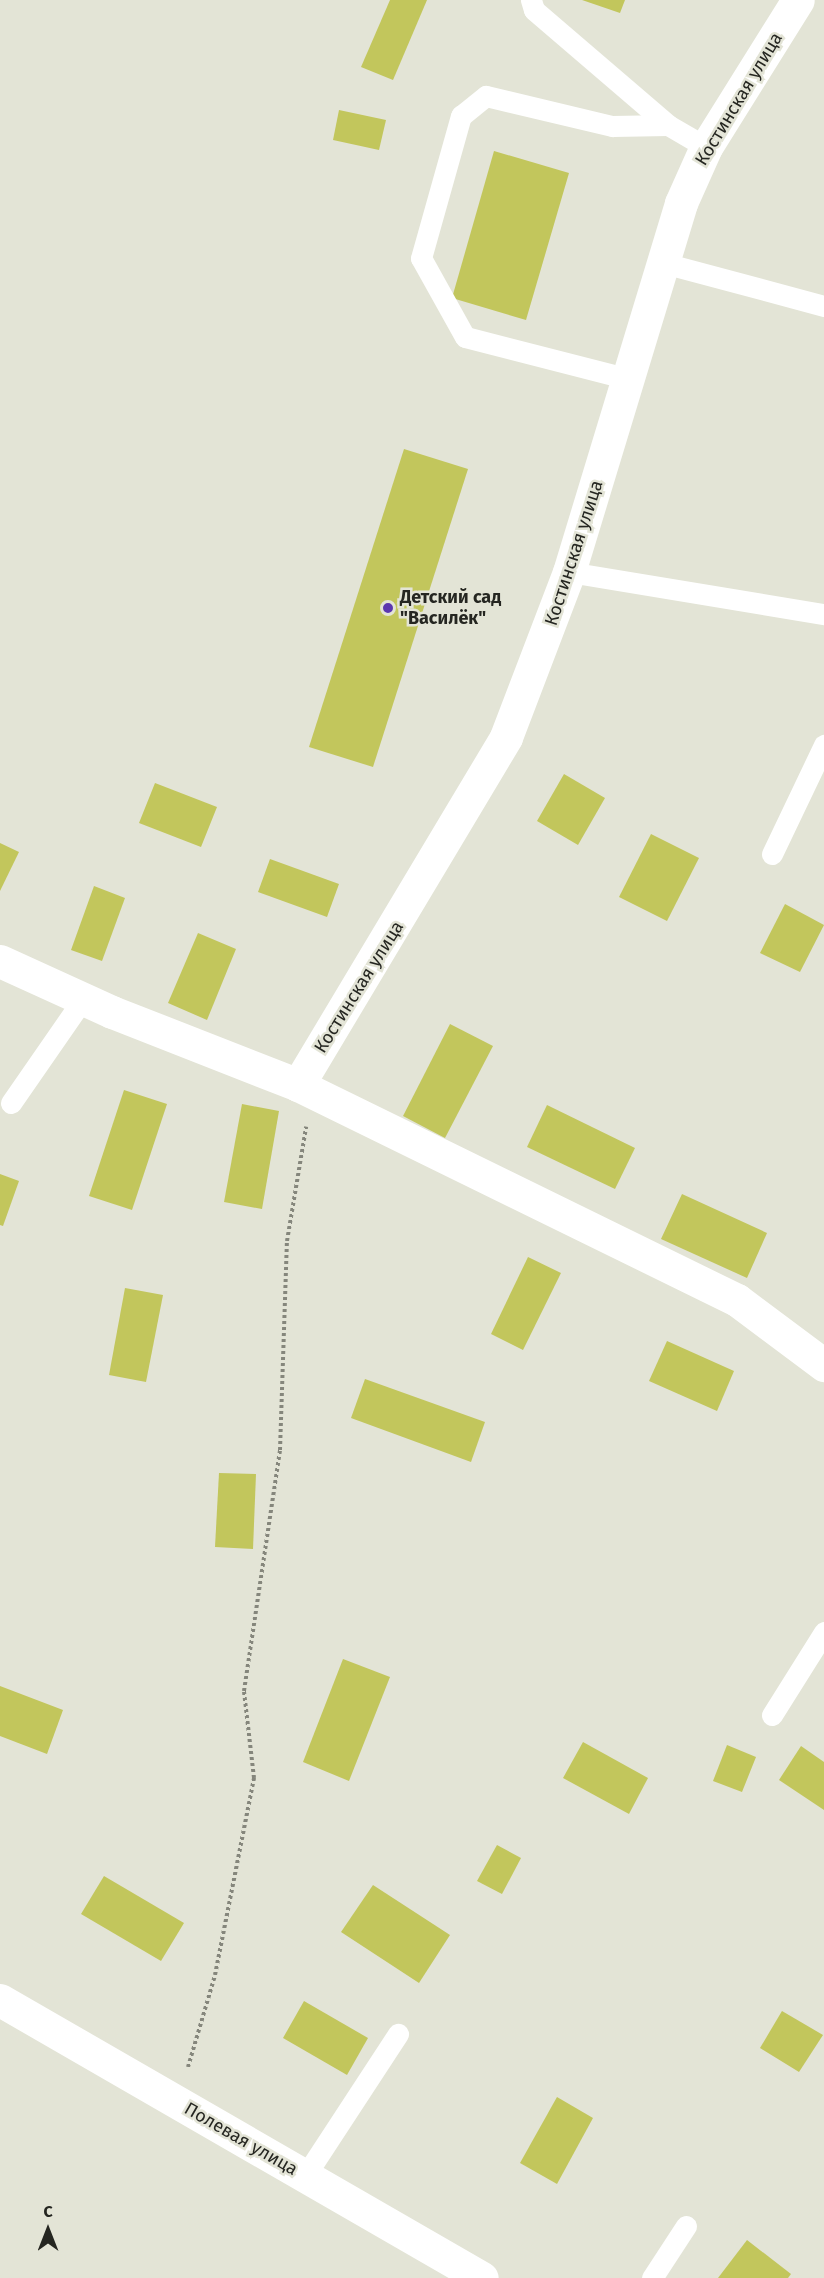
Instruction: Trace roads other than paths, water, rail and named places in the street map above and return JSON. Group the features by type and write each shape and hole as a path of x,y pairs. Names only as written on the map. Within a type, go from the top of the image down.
{"street":[{"name":"Костинская улица","path":"305,1089 506,737 569,572 629,379 660,262 706,147 798,0"},
{"path":"0,961 83,999 305,1089 737,1300 824,1365"},
{"name":"Полевая улица","path":"0,2000 482,2278"}],"lane":[{"path":"531,0 534,10 668,125 706,147"},
{"path":"629,379 465,337 421,258 461,117 486,96 612,126 668,125"},
{"path":"660,262 824,306"},
{"path":"569,572 824,614"},
{"path":"772,854 824,745"},
{"path":"11,1103 83,999"},
{"path":"772,1715 824,1632"},
{"path":"305,2176 398,2034"},
{"path":"652,2278 686,2226"}],"place":[{"name":"Детский сад \"Василёк\"","path":"388,608"}]}
